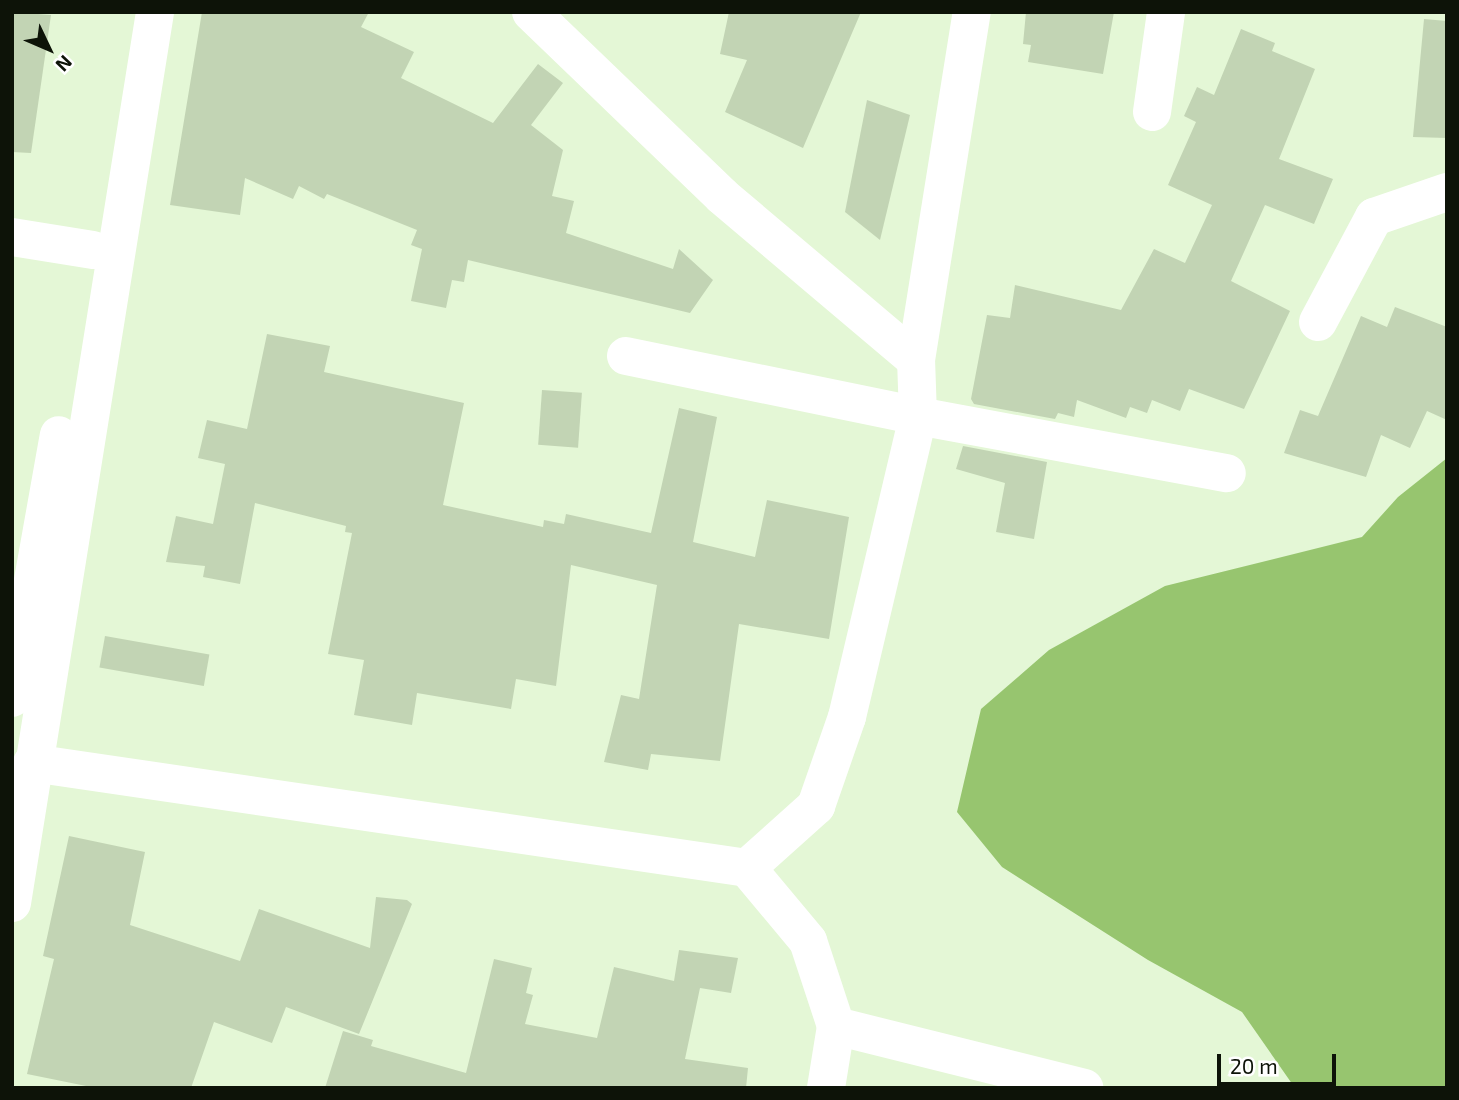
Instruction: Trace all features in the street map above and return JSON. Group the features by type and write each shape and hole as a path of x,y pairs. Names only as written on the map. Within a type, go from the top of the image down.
{"street":[{"path":"12,698 93,250 130,12"},
{"path":"12,903 32,763 155,12"},
{"path":"531,12 722,196 916,360"},
{"path":"747,868 816,806 847,717 918,416 916,360 972,12"},
{"path":"1152,112 1166,12"},
{"path":"1318,322 1374,217 1447,192"},
{"path":"12,237 93,250"},
{"path":"626,356 918,416 1227,473"},
{"path":"32,763 747,868 808,941 836,1026 827,1088"},
{"path":"836,1026 1084,1088"}],"shaded area":[{"path":"1447,458 1447,1088 1295,1088 1242,1012 1148,960 1002,867 957,812 981,709 1049,650 1165,586 1362,537 1398,497"}],"building":[{"path":"12,12 51,15 31,153 12,152"},
{"path":"202,12 369,12 361,27 414,52 401,78 493,123 538,64 563,83 531,125 563,150 552,196 574,201 566,233 673,269 679,249 713,280 690,313 468,260 464,282 452,280 446,308 411,301 422,249 411,245 417,230 327,194 324,199 299,186 293,199 245,178 240,215 170,205"},
{"path":"729,12 861,12 803,148 725,112 747,60 720,54"},
{"path":"1026,12 1114,12 1103,74 1028,62 1031,45 1023,44"},
{"path":"1424,19 1447,21 1447,138 1413,137"},
{"path":"1241,29 1275,43 1272,51 1315,69 1279,159 1333,179 1314,224 1265,205 1231,281 1290,311 1244,409 1189,389 1180,411 1152,400 1147,413 1130,407 1126,418 1077,400 1074,417 1058,413 1055,419 974,404 971,399 987,315 1010,318 1015,285 1121,310 1154,249 1185,263 1212,205 1168,185 1196,122 1184,116 1197,87 1214,95"},
{"path":"867,100 910,115 880,240 845,212"},
{"path":"1395,307 1447,327 1447,420 1427,411 1410,448 1381,435 1366,477 1284,453 1300,410 1318,416 1361,316 1387,327"},
{"path":"267,334 330,346 324,372 464,403 443,505 543,527 544,520 564,524 566,514 651,533 679,408 717,417 693,542 755,557 767,500 849,517 829,639 739,624 720,761 651,754 648,770 604,762 621,695 639,699 657,585 571,565 556,686 516,679 511,709 417,693 412,725 354,715 364,660 328,654 352,533 345,532 346,526 255,503 240,584 203,577 205,566 166,562 176,516 213,524 225,464 198,458 207,420 247,429"},
{"path":"542,390 582,393 578,448 538,445"},
{"path":"963,446 1047,462 1034,539 996,532 1005,483 956,469"},
{"path":"105,636 209,654 204,686 99,668"},
{"path":"69,836 145,852 130,925 240,961 259,909 370,948 376,897 407,900 412,904 359,1034 286,1007 272,1043 214,1022 191,1088 96,1088 27,1074 54,959 43,956"},
{"path":"679,950 738,958 731,993 700,988 685,1059 748,1068 746,1088 325,1088 343,1031 373,1040 371,1046 466,1073 494,959 532,968 526,993 533,995 525,1024 597,1038 614,967 674,981"}]}
